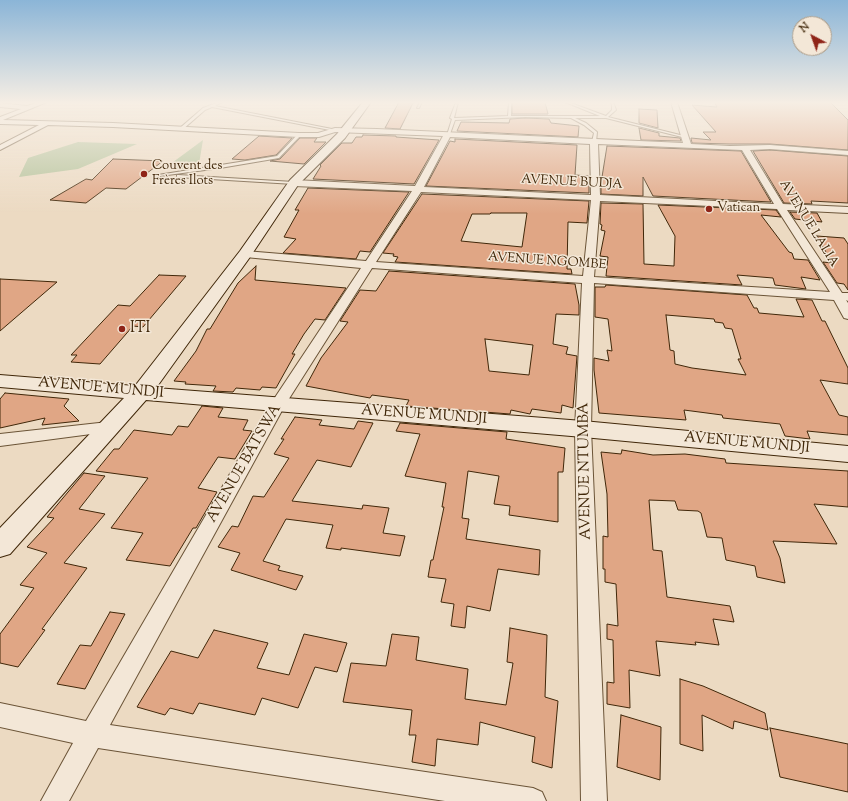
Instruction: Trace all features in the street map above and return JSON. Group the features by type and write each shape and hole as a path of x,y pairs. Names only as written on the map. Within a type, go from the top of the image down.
{"street":[{"path":"0,148 16,139"},
{"path":"0,546 108,427 141,393 244,254 294,183 333,139"},
{"name":"AVENUE BATSWA","path":"54,801 278,405 418,189 444,139"},
{"path":"569,139 594,142 730,148 770,147 848,153"},
{"path":"686,139 688,146"},
{"path":"695,139 720,143 730,148"},
{"name":"AVENUE NTUMBA","path":"594,142 596,197 588,278 583,429 594,801"},
{"name":"AVENUE LALIA","path":"745,148 780,206 843,296 848,315"},
{"name":"AVENUE BUDJA","path":"294,183 848,210"},
{"name":"AVENUE NGOMBE","path":"244,254 370,265 588,278 843,296"},
{"name":"AVENUE MUNDJI","path":"0,381 583,429 848,454"},
{"path":"0,440 108,427"},
{"path":"0,715 92,735 533,801"}],"lane":[{"path":"294,183 160,175 278,157 296,139"}],"green space":[{"path":"203,140 198,170 165,168"},
{"path":"78,142 137,144 78,169 19,177 28,158"}],"building":[{"path":"255,139 291,139 276,155 245,160 232,159"},
{"path":"299,139 316,139 314,142 326,142 304,164 270,161 280,159"},
{"path":"354,139 439,140 414,184 313,179 321,166 320,165 342,143 352,143"},
{"path":"455,139 463,139 577,145 575,175 589,176 589,193 426,186 450,141 455,142"},
{"path":"680,139 681,141 641,140"},
{"path":"691,139 848,139 848,150 770,144 692,143"},
{"path":"607,146 741,151 771,202 653,196 643,177 643,196 601,194 601,176 602,177"},
{"path":"770,150 848,156 848,203 811,201 812,204 784,203 753,151"},
{"path":"113,159 163,161 126,189 106,188 86,203 50,200 86,179 92,180"},
{"path":"308,188 409,192 370,252 360,251 356,259 283,253 296,239 284,237 299,210 295,210"},
{"path":"422,194 589,201 587,223 568,222 567,269 571,269 572,274 395,262 398,257 393,256 394,254 383,253","holes":["527,213 522,247 461,241 472,214"]},
{"path":"601,203 643,204 644,264 674,266 675,236 658,205 776,210 781,217 761,215 789,252 792,253 794,259 808,260 820,280 801,277 806,289 775,285 773,278 737,275 742,285 606,276 608,257 600,256 605,231 601,230 602,225 600,224"},
{"path":"790,212 817,213 822,222 795,219"},
{"path":"817,236 844,238 848,244 848,290 844,284 837,283 823,262 832,263"},
{"path":"256,266 255,280 346,288 325,320 315,319 304,334 292,354 295,354 276,388 262,387 260,390 236,388 233,392 213,391 216,386 185,384 186,382 174,381 196,351 207,329 210,329 238,283"},
{"path":"389,271 575,284 579,305 579,315 556,314 553,344 568,347 566,354 577,356 573,408 562,405 561,413 532,409 530,414 511,410 510,414 406,406 409,400 372,395 370,398 306,386 321,358 348,322 340,321 360,290 376,291","holes":["485,339 533,345 529,375 489,371"]},
{"path":"159,275 186,276 143,327 133,326 100,364 71,362 77,355 71,355 118,305 130,306"},
{"path":"0,279 57,282 0,331"},
{"path":"606,285 747,295 754,308 757,308 759,313 804,317 796,299 812,300 822,321 825,321 848,368 848,384 820,380 839,415 848,417 848,435 807,431 810,439 785,436 780,424 723,418 722,415 684,410 686,420 599,413 594,358 609,361 607,350 612,351 608,319 595,317 595,287 605,287","holes":["666,315 714,319 715,322 723,323 725,328 732,329 741,359 738,359 746,375 692,368 675,364 674,351 670,350"]},
{"path":"5,393 69,399 64,406 79,421 42,425 45,418 0,428 0,399"},
{"path":"202,406 223,408 218,417 248,420 243,430 252,431 235,459 218,457 198,488 217,492 196,528 193,528 170,566 126,560 143,533 111,528 148,478 96,471 114,449 119,449 134,430 172,435 178,426 188,427"},
{"path":"295,417 322,420 319,425 354,429 358,421 373,423 351,467 317,460 292,501 362,509 363,505 389,508 383,533 405,536 400,556 341,548 341,550 326,548 333,525 286,519 263,561 280,566 278,570 303,576 296,590 231,570 240,553 218,547 232,526 238,527 253,496 264,497 289,458 274,454 284,439 281,439"},
{"path":"400,423 507,432 506,439 565,448 563,472 558,472 558,522 509,515 510,506 494,504 499,476 468,471 462,518 469,519 466,539 540,550 539,575 498,569 490,611 467,606 465,628 451,626 454,604 441,602 446,579 428,577 444,507 442,507 446,483 405,476 420,434 396,431"},
{"path":"622,450 653,455 685,454 725,459 726,463 848,471 848,507 814,504 837,544 773,541 780,558 785,583 757,577 755,566 726,560 722,538 707,537 701,513 698,511 678,510 675,501 649,500 653,550 662,551 667,597 730,606 734,622 713,619 719,645 695,642 696,645 656,641 660,676 629,670 630,708 607,704 607,682 614,683 613,640 607,639 607,624 618,626 616,584 605,582 605,569 603,569 603,536 608,537 607,494 601,452 621,454"},
{"path":"84,473 105,476 79,509 105,514 64,563 87,568 42,629 45,630 18,667 0,663 0,634 34,588 20,585 47,553 27,547 54,518 47,517"},
{"path":"110,612 125,614 85,689 57,684 80,645 91,646"},
{"path":"510,628 547,635 545,697 558,701 552,768 532,762 535,737 480,722 478,745 437,739 435,766 412,762 416,735 409,735 412,710 343,702 351,663 386,666 392,634 419,637 416,660 468,669 465,699 506,705 513,663 507,662"},
{"path":"214,630 268,643 257,668 289,675 304,634 347,643 337,672 315,667 298,708 262,698 255,715 199,703 193,714 170,708 165,715 137,707 171,651 198,658"},
{"path":"680,679 703,686 765,713 768,730 734,721 733,729 702,715 703,751 680,744"},
{"path":"621,715 661,727 660,780 617,767"},
{"path":"770,728 848,744 848,792 780,777"}],"place":[{"name":"Couvent des Frères Ilots","path":"144,174"},
{"name":"Vatican","path":"709,209"},
{"name":"ITI","path":"122,329"}]}
